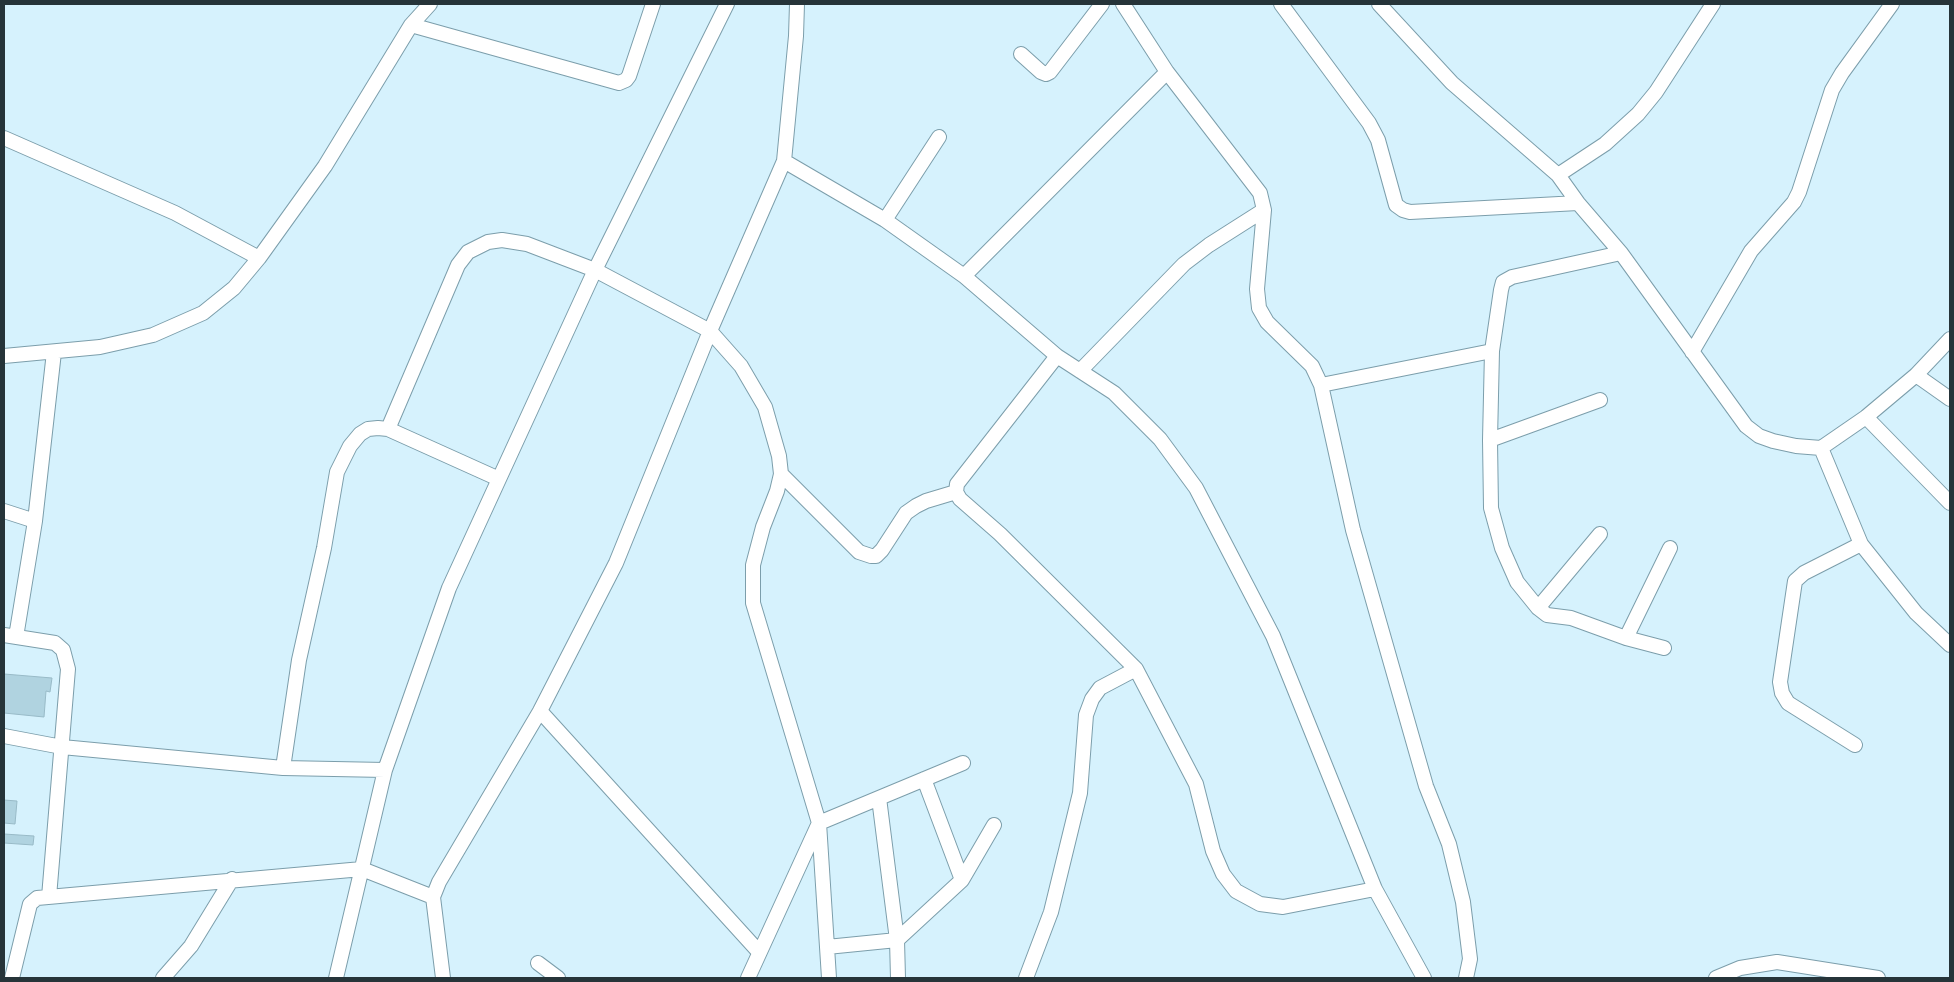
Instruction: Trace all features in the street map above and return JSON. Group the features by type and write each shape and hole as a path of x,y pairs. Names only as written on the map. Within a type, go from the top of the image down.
{"street":[{"path":"4,356 100,347 153,335 204,312 234,288 259,258 325,166 411,25 430,4"},
{"path":"411,25 619,83 626,80 629,76 653,4"},
{"path":"336,978 385,770 450,588 595,270 726,4"},
{"path":"444,978 433,897 439,882 540,711 616,563 710,331 784,161 796,36 797,4"},
{"path":"1021,54 1041,72 1046,74 1050,72 1102,4"},
{"path":"1123,4 1167,72 1260,193 1264,210 1258,289 1260,308 1267,322 1312,366 1321,385 1353,530 1426,786 1449,844 1463,902 1470,959 1466,978"},
{"path":"1282,4 1369,123 1378,140 1396,205 1403,210 1410,212 1578,203"},
{"path":"1379,4 1452,83 1558,174 1578,203 1620,253 1746,426 1759,436 1796,446 1820,448 1866,417 1916,375 1950,339"},
{"path":"1558,174 1605,144 1638,114 1656,92 1713,4"},
{"path":"1692,352 1751,251 1794,202 1799,192 1832,90 1842,73 1892,4"},
{"path":"964,276 1167,72"},
{"path":"885,220 939,137"},
{"path":"4,138 175,213 259,258"},
{"path":"784,161 885,220 964,276 1057,356 1114,393 1160,439 1196,488 1273,636 1375,889 1424,978"},
{"path":"1080,371 1184,264 1209,245 1264,210"},
{"path":"388,429 458,264 468,252 488,242 502,240 527,244 595,270 710,331 741,366 765,407 779,456 780,474 776,491 763,527 753,565 753,604 819,823 829,978"},
{"path":"1620,253 1507,279 1501,290 1492,351 1491,508 1502,548 1517,582 1538,608 1547,615 1571,618 1626,638 1664,648"},
{"path":"1321,385 1492,351"},
{"path":"50,896 68,669 63,650 55,643 10,636 35,521 54,352"},
{"path":"1057,356 957,484 956,492 960,500 1000,534 1136,669 1196,784 1213,851 1223,874 1236,891 1260,904 1284,907 1375,889"},
{"path":"1916,375 1950,399"},
{"path":"1490,440 1600,400"},
{"path":"1866,417 1950,503"},
{"path":"283,768 299,660 324,548 337,472 350,446 360,434 368,429 388,429 499,479"},
{"path":"1820,448 1861,544 1916,613 1950,645"},
{"path":"780,474 859,552 871,556 876,556 882,550 906,513 926,501 956,492"},
{"path":"4,511 35,521"},
{"path":"1538,608 1600,534"},
{"path":"1855,745 1788,703 1782,693 1780,682 1795,581 1804,573 1861,544"},
{"path":"1626,638 1670,548"},
{"path":"1026,978 1051,912 1080,793 1086,715 1092,699 1100,688 1136,669"},
{"path":"540,711 759,952"},
{"path":"4,736 62,747 283,768 385,770"},
{"path":"748,978 819,823 963,763"},
{"path":"924,779 962,880"},
{"path":"880,798 897,940 898,978"},
{"path":"827,946 897,940 962,880 994,825"},
{"path":"4,978 10,978 30,904 37,898 232,879 362,869 433,897"},
{"path":"163,978 191,946 232,879"},
{"path":"1716,978 1740,968 1777,962 1878,978"},
{"path":"538,963 558,978"}],"building":[{"path":"4,674 52,678 50,692 46,691 44,717 4,713"},
{"path":"4,800 17,801 15,824 4,823"},
{"path":"4,834 34,836 33,845 4,843"}]}
